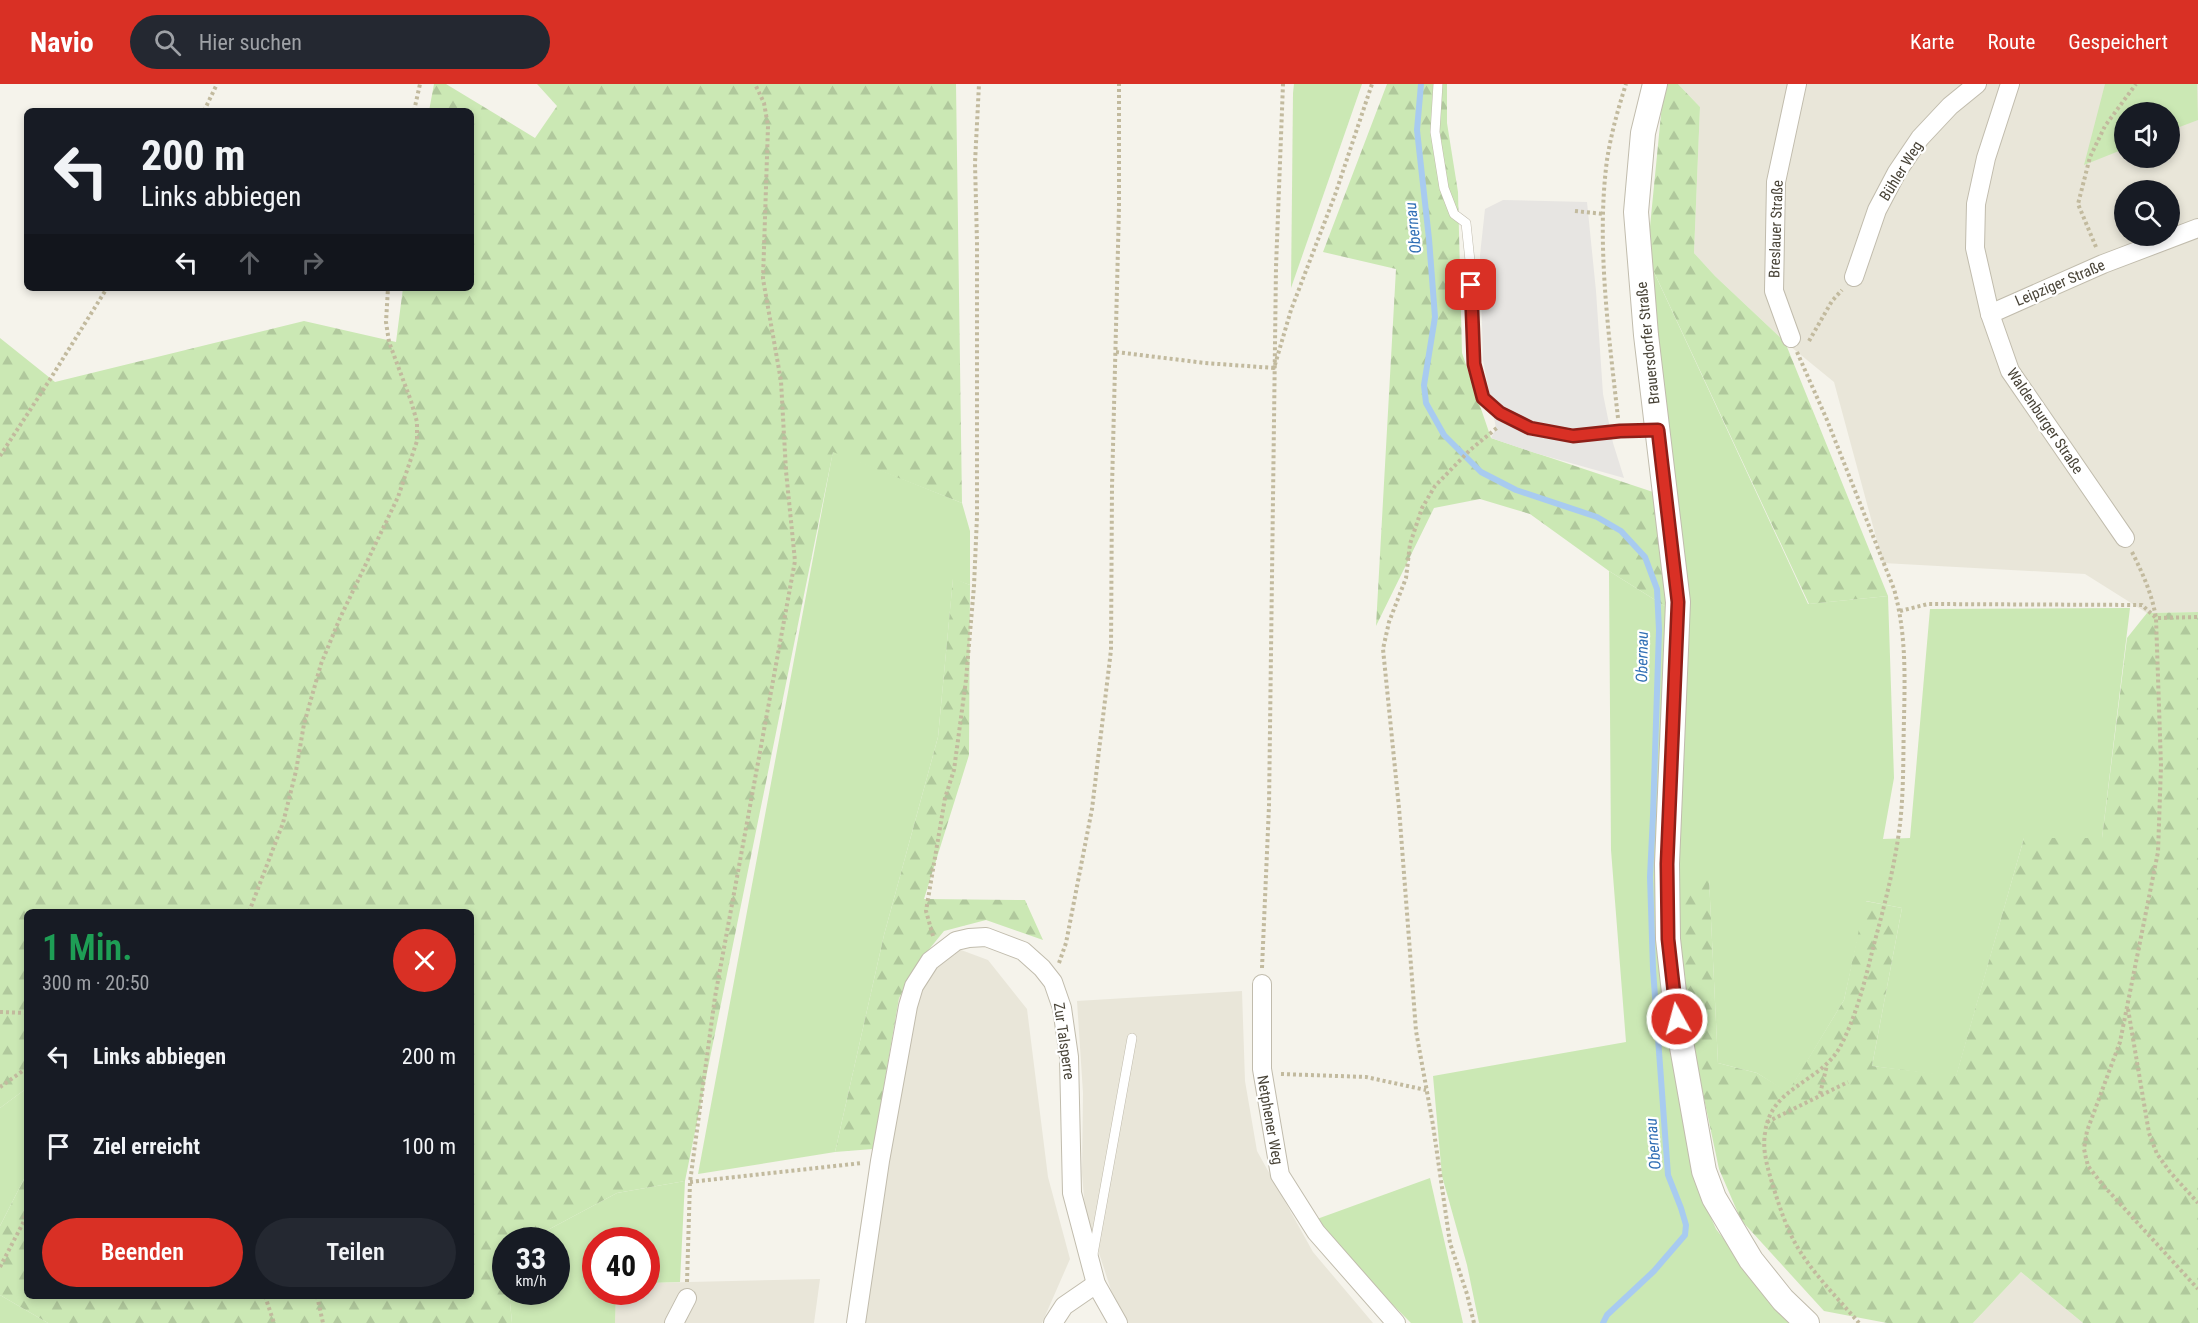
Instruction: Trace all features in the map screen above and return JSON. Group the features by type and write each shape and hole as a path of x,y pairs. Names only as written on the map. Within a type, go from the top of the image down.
{"street":[{"name":"Brauersdorfer Straße","path":"1654,84 1643,133 1636,212 1646,335 1678,602 1667,864 1668,939 1677,1019 1704,1171 1714,1198 1752,1260 1783,1300 1806,1323"},
{"name":"Breslauer Straße","path":"1791,338 1774,291 1776,182 1797,84"},
{"name":"Bühler Weg","path":"1854,277 1877,210 1897,172 1920,138 1950,106 1977,84"},
{"name":"Waldenburger Straße","path":"2010,84 1986,158 1976,204 1975,248 1990,314 2010,371 2125,538"},
{"name":"Leipziger Straße","path":"1990,314 2103,264 2198,228"},
{"name":"Zur Talsperre","path":"856,1323 880,1161 908,1006 914,986 930,961 944,949 956,941 986,937 1023,951 1042,968 1053,982 1062,1008 1069,1057 1072,1193 1096,1284 1118,1323"},
{"name":"Netphener Weg","path":"1262,984 1262,1073 1280,1175 1316,1232 1396,1323"},
{"path":"1053,1323 1064,1306 1096,1284"},
{"path":"674,1323 687,1298"}],"lane":[{"path":"1438,84 1435,132 1444,188 1454,214 1466,223 1470,261 1474,364 1483,398 1508,419 1530,428 1573,436 1658,430"},
{"path":"1091,1265 1132,1038"}],"path":[{"path":"205,108 217,84"},
{"path":"415,108 420,84"},
{"path":"687,1298 690,1182 726,933 795,561 786,471 781,381 763,279 768,126 764,103 755,84"},
{"path":"944,949 932,934 926,910 945,798 954,770 966,680 974,574 977,242 975,163 979,84"},
{"path":"1053,982 1066,943 1092,809 1111,650 1119,84"},
{"path":"1262,984 1269,806 1274,368 1283,84"},
{"path":"1274,368 1291,310 1335,195 1372,84"},
{"path":"1620,431 1603,249 1608,152 1626,84"},
{"path":"2103,264 2078,204 2090,157 2105,126 2136,84"},
{"path":"1575,211 1604,214"},
{"path":"1800,358 1832,301 1854,277"},
{"path":"0,456 50,381 105,291"},
{"path":"250,909 284,823 304,724 321,664 340,618 398,497 417,441 417,422 389,342 386,322 388,291"},
{"path":"1791,338 1890,578 1904,634 1903,782 1900,822 1894,869 1870,962 1845,1038 1834,1058 1780,1100 1770,1112 1764,1149 1769,1174 1794,1242 1858,1323"},
{"path":"1116,352 1205,363 1274,368"},
{"path":"1474,1323 1450,1243 1416,1031 1398,796 1383,649 1389,622 1406,578 1410,544 1422,508 1435,486 1455,465 1508,419"},
{"path":"2125,538 2146,580 2156,618 2161,766 2158,852 2120,1042 2087,1131 2084,1149 2088,1166 2102,1184 2198,1288"},
{"path":"1900,611 1928,604 2142,605 2156,618 2198,617"},
{"path":"2127,1006 2148,1133 2157,1154 2198,1203"},
{"path":"0,1012 24,1013"},
{"path":"1820,1095 1827,1065"},
{"path":"0,1087 24,1070"},
{"path":"1262,1073 1366,1077 1426,1090"},
{"path":"1767,1122 1848,1082"},
{"path":"690,1182 843,1165"},
{"path":"0,1267 24,1219"},
{"path":"266,1299 274,1323"},
{"path":"318,1299 323,1323"}],"shaded area":[{"path":"1678,84 2198,84 2198,612 2147,613 2085,574 1883,563 1834,382 1785,342 1694,253 1700,107"},
{"path":"1503,200 1587,202 1603,394 1613,443 1624,478 1491,438 1496,428 1483,360 1480,255 1485,209"},
{"path":"953,947 988,960 1027,1009 1048,1177 1070,1259 1042,1323 848,1323 859,1233 899,998 922,958"},
{"path":"1242,991 1245,1081 1257,1151 1313,1252 1373,1323 1128,1323 1111,1290 1085,1210 1082,1173 1083,1093 1077,1001"},
{"path":"2021,1272 2083,1323 1973,1323"},
{"path":"820,1279 814,1323 615,1323 616,1305 660,1305 660,1283"}],"green space":[{"path":"434,84 446,84 535,138 557,106 537,84 956,84 962,503 833,452 685,1181 617,1193 553,1227 492,1227 492,1305 510,1305 512,1323 48,1323 0,1295 0,1226 24,1179 24,1299 474,1299 474,909 24,909 24,1090 0,1108 0,338 55,382 304,321 396,342 403,291 474,291 474,108 430,108"},
{"path":"1294,84 1362,84 1291,288 1293,93"},
{"path":"1387,84 1447,84 1447,123 1458,192 1462,353 1491,438 1656,493 1668,608 1609,571 1530,514 1480,499 1434,508 1376,626 1396,269 1323,252"},
{"path":"1664,84 1678,84 1700,107 1694,253 1785,342 1888,596 1809,604 1647,257"},
{"path":"2105,84 2197,84 2198,120 2180,127 2180,102 2114,102 2114,153 2084,165"},
{"path":"1647,257 1808,604 1888,596 1894,778 1883,839 1910,838 1930,609 2130,608 2102,838 2024,838 1956,1077 1872,1066 1902,908 1866,901 1844,1000 1788,1093 1757,1073 1718,1063 1709,879 1677,879 1687,603"},
{"path":"833,451 962,503 970,531 970,585 953,579 938,737 884,935 835,1152 698,1174"},
{"path":"1609,571 1668,608 1658,922 1693,1177 1716,1229 1789,1323 1479,1323 1467,1265 1442,1176 1433,1076 1626,1042 1611,850"},
{"path":"953,578 970,585 969,755 924,899 1025,900 1043,940 986,920 944,931 922,958 899,998 873,1149 835,1152 884,935 938,737"},
{"path":"2198,612 2198,1323 2083,1323 2021,1272 1973,1323 1887,1323 1824,1311 1741,1220 1719,1169 1695,1056 1676,936 1677,879 1709,878 1718,1063 1757,1073 1788,1092 1844,1000 1865,901 1902,908 1872,1066 1956,1076 2024,838 2102,838 2127,638 2147,613"},
{"path":"24,1090 24,1179 0,1226 0,1108"},
{"path":"1430,1178 1463,1323 1411,1323 1377,1289 1317,1219"},
{"path":"685,1181 680,1282 660,1283 660,1227 582,1227 582,1305 616,1305 615,1323 512,1323 510,1305 570,1305 570,1227 553,1227 617,1193"},
{"path":"0,1295 48,1323 0,1323"}],"waterway":[{"name":"Obernau","path":"1421,84 1417,130 1435,317 1424,385 1426,403 1444,435 1481,472 1516,490 1597,517 1621,531 1645,557 1657,589 1659,630 1650,877 1653,969 1668,1175 1686,1225 1685,1235 1654,1271 1607,1315 1603,1323"}],"route":[{"path":"1471,285 1474,364 1483,398 1500,413 1530,428 1573,436 1658,430 1678,602 1667,864 1668,939 1677,1019"}]}
